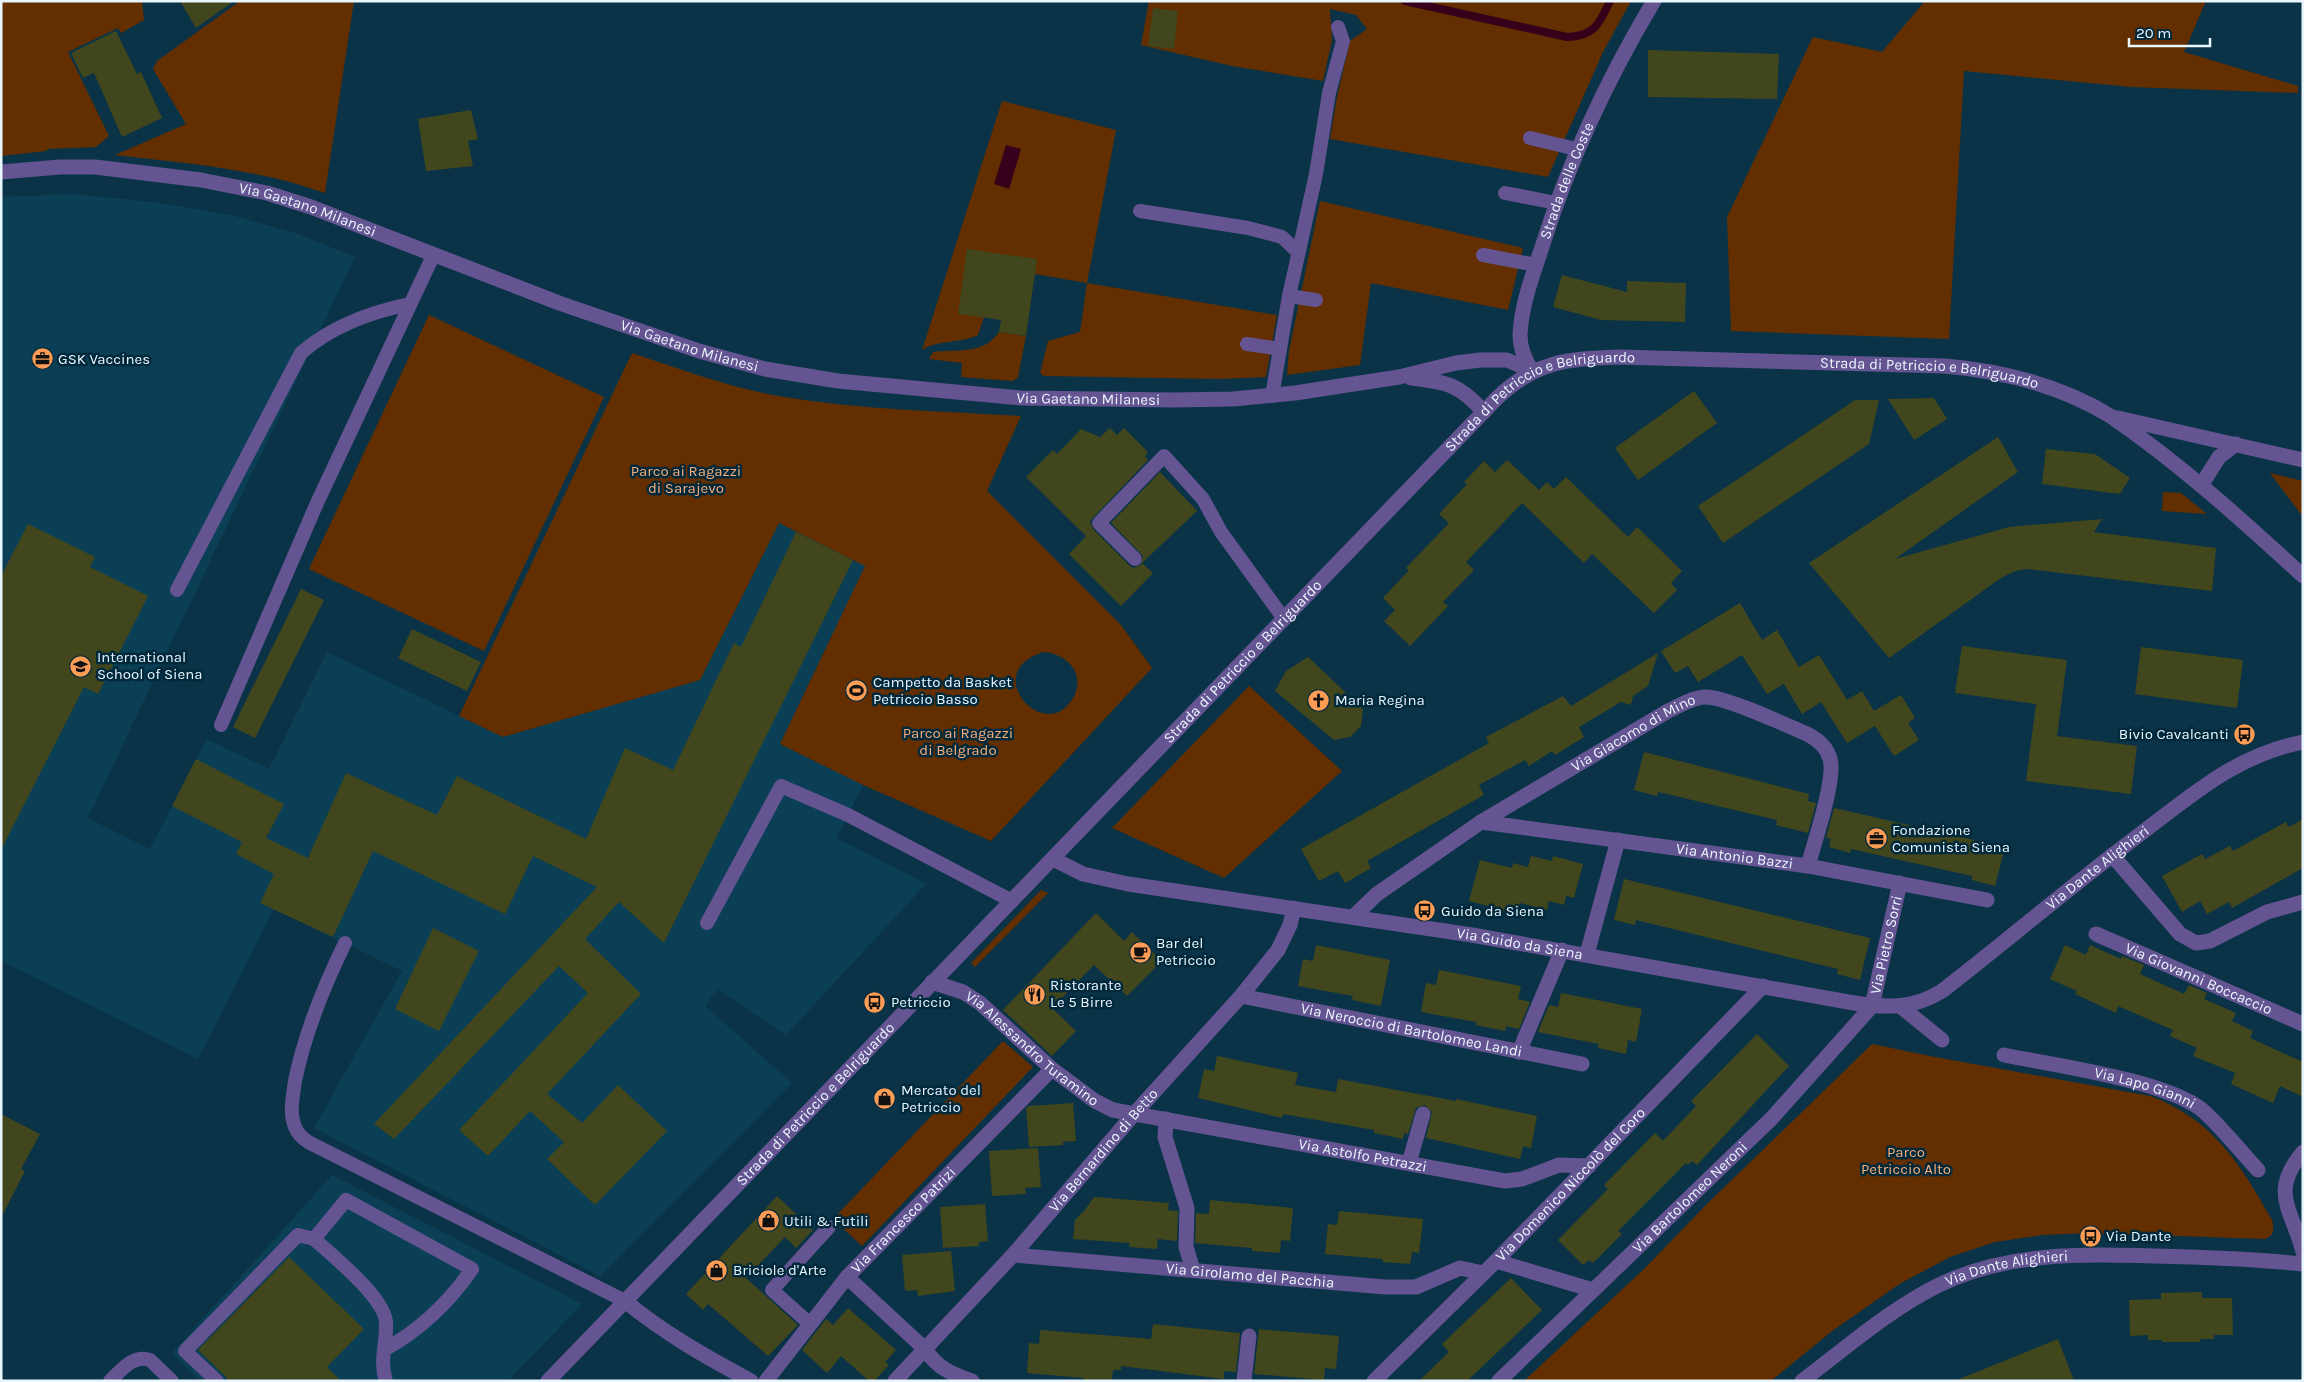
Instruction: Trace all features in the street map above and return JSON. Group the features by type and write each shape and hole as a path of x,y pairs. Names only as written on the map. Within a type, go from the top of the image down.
{"street":[{"name":"Strada delle Coste","path":"1532,371 1526,361 1520,337 1536,265 1556,202 1576,148 1622,54 1654,1"},
{"name":"Via Gaetano Milanesi","path":"1,172 76,166 201,180 267,193 304,205 559,303 699,351 787,372 866,384 1021,398 1174,400 1272,396 1400,377 1456,363 1480,360 1507,360 1532,371"},
{"name":"Strada di Petriccio e Belriguardo","path":"548,1381 1506,389 1532,371 1568,361 1619,358 1945,366 1980,370 2036,384 2084,401 2112,417 2151,444 2202,484"},
{"name":"Via Gaetano Milanesi","path":"1400,377 1432,380 1454,386 1469,395 1484,412"},
{"name":"Strada di Petriccio e Belriguardo","path":"2112,417 2303,460"},
{"path":"2236,444 2220,457 2202,484 2303,576"},
{"name":"Via Giacomo di Mino","path":"1354,916 1377,894 1481,822 1668,712 1692,700 1705,697 1713,697 1807,734 1815,738 1828,753 1831,776 1808,866"},
{"name":"Via Dante Alighieri","path":"1900,1006 1924,1001 1942,991 2112,855 2224,771 2251,758 2303,742"},
{"name":"Via Antonio Bazzi","path":"1481,822 1808,866 1987,900"},
{"path":"1587,954 1618,840"},
{"path":"2112,855 2180,934 2196,943 2210,941 2268,912 2303,902"},
{"name":"Via Guido da Siena","path":"1053,859 1074,870 1101,878 1170,891 1354,916 1587,954 1872,1006 1900,1006"},
{"name":"Via Pietro Sorri","path":"1872,1006 1900,883"},
{"name":"Via Bernardino di Betto","path":"895,1381 926,1350 1013,1254 1134,1114 1241,996 1278,950 1290,925 1294,908"},
{"name":"Via Giovanni Boccaccio","path":"2096,934 2303,1024"},
{"path":"1519,1052 1562,950"},
{"name":"Via Alessandro Turamino","path":"932,982 962,992 980,1003 1052,1069 1102,1106 1134,1114"},
{"name":"Via Domenico Niccolò del Coro","path":"1374,1381 1589,1166 1763,986"},
{"name":"Via Neroccio di Bartolomeo Landi","path":"1241,996 1582,1064"},
{"name":"Via Bartolomeo Neroni","path":"1499,1381 1772,1118 1872,1006"},
{"path":"1900,1006 1942,1040"},
{"name":"Via Lapo Gianni","path":"2004,1055 2141,1084 2187,1101 2201,1109 2258,1170"},
{"name":"Via Francesco Patrizi","path":"766,1381 847,1277 1052,1069"},
{"name":"Via Astolfo Petrazzi","path":"1134,1114 1505,1181 1522,1179 1559,1165 1589,1166"},
{"path":"1409,1163 1423,1114"},
{"path":"1166,1119 1165,1137 1187,1208 1186,1246 1193,1270"},
{"path":"2303,1152 2288,1171 2284,1187 2284,1195 2303,1252"},
{"name":"Via Girolamo del Pacchia","path":"1013,1254 1399,1288 1421,1285 1460,1268 1483,1273"},
{"name":"Via Dante Alighieri","path":"1802,1381 1912,1301 1938,1286 1999,1263 2053,1256 2083,1255 2217,1258 2303,1264"},
{"path":"1496,1260 1593,1290"},
{"path":"847,1277 926,1350 933,1361 940,1367 972,1381"},
{"path":"625,1300 657,1326 684,1344 751,1381"},
{"path":"1244,1381 1249,1336"}],"lane":[{"path":"1272,396 1289,296 1316,174 1329,93 1343,41 1338,27"},
{"path":"1530,138 1576,148"},
{"path":"1505,193 1556,202"},
{"path":"1140,210 1248,228 1282,237 1298,252"},
{"path":"221,725 317,503 433,256"},
{"path":"1482,256 1536,265"},
{"path":"1289,296 1316,300"},
{"path":"177,590 301,353 320,338 348,323 376,312 410,304"},
{"path":"1247,344 1280,349"},
{"path":"1135,559 1099,523 1164,456 1202,499 1221,532 1284,619"},
{"path":"707,923 781,786 848,815 1012,901"},
{"path":"345,943 314,1012 304,1040 292,1101 293,1119 298,1133 310,1144 625,1300"},
{"path":"314,1239 346,1200 472,1270 459,1289 432,1318 410,1336 384,1350"},
{"path":"810,1324 772,1290 829,1227"},
{"path":"217,1381 186,1351 298,1235 314,1239 376,1298 384,1311 386,1322 382,1362 386,1381"},
{"path":"110,1381 131,1362 146,1358 172,1381"}],"shaded area":[{"path":"1006,145 1021,149 1009,189 994,184"},
{"path":"73,194 162,203 235,216 295,233 355,257 88,818 150,849 207,739 269,769 327,652 503,737 700,680 779,523 865,566 780,744 863,785 837,838 926,884 786,1035 719,990 713,995 705,1006 792,1083 600,1276 314,1128 402,971 274,909 198,1059 1,961 1,197"},
{"path":"332,1175 582,1304 508,1381 200,1381 172,1353"}],"green space":[{"path":"1,1 142,1 144,20 121,33 118,28 68,52 109,136 96,147 48,149 46,151 1,156"},
{"path":"240,1 354,1 325,193 274,178 221,168 115,155 186,124 153,69 157,61"},
{"path":"1149,1 1631,1 1603,52 1548,177 1330,139 1337,97 1350,41 1367,29 1356,15 1330,9 1332,40 1323,81 1232,66 1141,45"},
{"path":"1925,1 2206,1 2184,52 2298,86 2298,93 2131,87 1964,71 1949,339 1731,331 1727,217 1813,37 1882,52"},
{"path":"1002,101 1116,130 1087,283 1035,274 984,317 978,335 964,340 936,344 922,350"},
{"path":"1320,201 1523,248 1508,310 1371,283 1360,365 1287,375 1289,351"},
{"path":"1087,283 1277,315 1266,377 1220,379 1044,376 1040,373 1048,341 1080,332"},
{"path":"429,315 604,397 484,651 309,569"},
{"path":"999,332 1026,336 1018,377 1013,381 961,377 962,363 929,359 933,352 978,348 993,339"},
{"path":"632,353 722,383 808,401 869,407 1021,416 987,491 1121,625 1152,668 991,841 863,785 780,744 865,566 779,523 700,680 503,737 459,716","holes":["1043,652 1051,653 1066,660 1071,665 1077,679 1077,687 1074,696 1062,710 1049,714 1035,710 1024,701 1017,689 1016,675 1024,662"]},
{"path":"2270,473 2303,481 2303,517"},
{"path":"2163,492 2181,493 2207,514 2162,511"},
{"path":"1249,686 1342,771 1224,878 1112,828"},
{"path":"1041,890 1048,893 975,967 971,963"},
{"path":"1003,1041 1033,1067 862,1246 833,1219"},
{"name":"Parco Petriccio Alto","path":"1872,1044 2150,1096 2172,1106 2191,1117 2208,1131 2236,1162 2272,1220 2272,1234 2265,1239 2090,1233 2043,1235 1995,1242 1950,1257 1901,1283 1832,1331 1771,1381 1524,1381 1644,1269 1708,1203"}],"building":[{"path":"180,1 234,1 196,28"},
{"path":"1153,8 1178,11 1174,49 1148,46"},
{"path":"116,31 137,74 141,72 162,118 122,137 94,73 83,78 71,53"},
{"path":"1648,50 1779,54 1777,99 1648,97"},
{"path":"471,110 478,139 468,141 473,166 426,171 418,119"},
{"path":"967,249 1037,259 1026,336 999,332 1001,320 958,314"},
{"path":"1562,275 1627,292 1627,281 1686,283 1685,322 1601,320 1553,307"},
{"path":"1694,391 1717,423 1638,480 1615,448"},
{"path":"1934,398 1947,419 1914,440 1888,399"},
{"path":"1855,400 1879,400 1869,444 1723,543 1698,506"},
{"path":"1110,428 1117,435 1124,428 1148,452 1145,456 1148,460 1090,521 1093,529 1129,565 1133,568 1141,565 1143,556 1111,523 1160,472 1197,511 1142,563 1153,573 1121,606 1069,554 1086,536 1026,477 1053,450 1057,454 1081,429 1100,437"},
{"path":"1998,437 2018,472 1895,559 2009,527 2102,519 2094,532 2216,548 2212,591 2028,569 2015,571 2001,578 1889,658 1809,563"},
{"path":"2046,449 2095,454 2130,478 2120,494 2042,484"},
{"path":"1507,460 1539,490 1547,482 1554,489 1566,477 1628,537 1637,527 1682,571 1671,583 1677,590 1654,613 1592,554 1584,563 1522,503 1466,562 1474,570 1443,602 1448,606 1410,646 1384,621 1395,610 1383,598 1409,570 1406,568 1449,523 1439,514 1467,484 1464,482 1484,461 1495,472"},
{"path":"28,524 95,557 90,567 148,596 98,694 84,687 1,850 1,576"},
{"path":"796,532 853,560 664,943 619,902 585,939 641,994 547,1094 582,1123 618,1085 667,1131 595,1205 547,1159 564,1142 530,1111 488,1156 459,1130 588,993 559,966 394,1139 374,1124 597,887 533,856 505,914 373,851 333,937 260,903 274,874 236,854 242,842 172,806 196,759 284,804 266,838 308,858 346,773 437,815 457,776 586,839 625,748 673,770 734,643 741,647"},
{"path":"301,589 324,600 255,738 233,727"},
{"path":"1740,603 1762,640 1777,630 1799,667 1819,655 1847,700 1862,691 1874,711 1901,695 1915,718 1908,723 1919,740 1894,756 1875,726 1847,743 1821,702 1802,714 1784,684 1767,694 1742,655 1698,682 1688,666 1675,673 1661,651"},
{"path":"412,629 481,662 467,691 398,658"},
{"path":"1962,646 2067,660 2057,736 2137,746 2131,794 2026,781 2036,704 1955,693"},
{"path":"2141,647 2243,660 2237,708 2135,694"},
{"path":"1658,653 1648,686 1633,696 1631,705 1621,702 1579,727 1584,737 1555,755 1552,751 1529,766 1525,760 1479,785 1484,795 1367,861 1371,868 1345,883 1338,871 1319,881 1301,849 1489,743 1486,737 1563,696 1571,706"},
{"name":"Maria Regina","path":"1308,657 1363,709 1361,726 1350,737 1334,740 1275,691 1286,671"},
{"path":"1644,752 1809,794 1808,801 1816,803 1808,833 1776,825 1777,820 1658,792 1657,796 1634,790"},
{"path":"1834,808 2005,847 1995,886 1972,880 1972,876 1851,849 1850,853 1829,847 1831,839 1826,838"},
{"path":"2303,819 2303,868 2232,908 2229,902 2207,914 2200,901 2182,912 2162,876 2202,854 2205,859 2230,846 2233,851 2286,822 2289,827"},
{"path":"1531,856 1552,861 1553,856 1583,864 1574,898 1566,896 1564,905 1549,901 1547,910 1520,903 1517,914 1469,901 1480,860 1512,868 1513,863 1528,867"},
{"path":"1624,879 1870,938 1860,980 1837,974 1838,969 1636,920 1635,925 1614,920"},
{"path":"1096,913 1124,941 1132,932 1162,961 1127,996 1094,965 1052,1008 1076,1031 1052,1056 1003,1010"},
{"path":"433,928 479,951 439,1031 395,1009"},
{"path":"1316,945 1390,960 1381,1006 1352,1000 1353,996 1298,986 1303,959 1313,961"},
{"path":"2065,945 2086,955 2090,945 2121,959 2122,956 2144,965 2140,974 2184,994 2189,985 2207,993 2204,999 2236,1013 2232,1021 2253,1031 2250,1038 2303,1062 2303,1097 2280,1086 2273,1103 2231,1084 2235,1073 2193,1056 2197,1048 2170,1036 2173,1030 2118,1006 2116,1013 2075,994 2077,991 2050,979"},
{"path":"1439,970 1521,986 1518,999 1530,1002 1519,1029 1506,1026 1505,1031 1476,1025 1476,1022 1421,1012 1426,983 1436,985"},
{"path":"1561,993 1642,1009 1636,1042 1628,1040 1626,1054 1598,1048 1599,1044 1538,1032 1549,1005 1558,1007"},
{"path":"1757,1034 1789,1066 1697,1165 1692,1161 1688,1165 1686,1163 1618,1231 1622,1234 1593,1263 1589,1260 1583,1265 1558,1240 1608,1189 1604,1185 1655,1133 1663,1141 1696,1106 1691,1101"},
{"path":"1217,1056 1298,1073 1295,1085 1336,1092 1338,1079 1456,1101 1456,1099 1537,1116 1531,1148 1523,1146 1520,1159 1426,1138 1432,1112 1425,1105 1416,1108 1408,1134 1404,1133 1403,1139 1374,1133 1374,1130 1283,1114 1282,1118 1198,1098 1204,1069 1214,1071"},
{"path":"1073,1103 1076,1141 1063,1142 1063,1145 1029,1147 1026,1108 1029,1106"},
{"path":"1,1114 40,1134 21,1169 25,1171 1,1218"},
{"path":"1038,1148 1041,1187 1025,1188 1026,1194 992,1196 989,1151"},
{"path":"777,1196 813,1230 796,1248 785,1237 746,1278 798,1325 768,1356 708,1304 703,1310 686,1294"},
{"path":"1094,1197 1169,1203 1168,1210 1178,1211 1177,1241 1158,1239 1157,1249 1129,1247 1130,1243 1073,1239 1075,1220"},
{"path":"1210,1200 1293,1208 1290,1241 1281,1240 1280,1253 1252,1251 1252,1248 1195,1243 1196,1213 1209,1214"},
{"path":"985,1204 988,1241 979,1242 979,1246 943,1248 940,1207"},
{"path":"1339,1211 1423,1219 1419,1253 1412,1252 1410,1264 1382,1262 1383,1259 1325,1254 1328,1224 1337,1225"},
{"path":"951,1251 955,1291 918,1296 917,1290 905,1291 902,1255"},
{"path":"289,1257 364,1329 327,1367 341,1381 230,1381 198,1350"},
{"path":"1511,1278 1542,1310 1467,1381 1419,1381 1449,1352 1442,1344"},
{"path":"2202,1292 2202,1298 2232,1298 2233,1335 2214,1335 2214,1339 2200,1339 2200,1342 2162,1342 2162,1340 2148,1340 2148,1335 2130,1336 2129,1300 2161,1299 2161,1293"},
{"path":"848,1308 896,1350 885,1362 889,1365 874,1381 869,1381 841,1356 827,1373 802,1350 826,1319 833,1325"},
{"path":"1153,1324 1240,1333 1236,1372 1224,1371 1224,1379 1121,1366 1121,1370 1113,1370 1112,1381 1084,1381 1084,1378 1027,1373 1029,1343 1039,1344 1040,1330 1151,1339"},
{"path":"1259,1329 1339,1336 1336,1369 1325,1368 1324,1380 1254,1374"},
{"path":"2058,1339 2074,1381 1957,1380"}],"waterway":[{"path":"1405,1 1567,37 1584,34 1595,27 1610,1"}],"place":[{"name":"GSK Vaccines","path":"42,359"},
{"name":"International School of Siena","path":"81,666"},
{"name":"Campetto da Basket Petriccio Basso","path":"857,691"},
{"name":"Maria Regina","path":"1319,700"},
{"name":"Bivio Cavalcanti","path":"2245,734"},
{"name":"Fondazione Comunista Siena","path":"1876,839"},
{"name":"Guido da Siena","path":"1425,911"},
{"name":"Bar del Petriccio","path":"1140,952"},
{"name":"Ristorante Le 5 Birre","path":"1034,994"},
{"name":"Petriccio","path":"875,1002"},
{"name":"Mercato del Petriccio","path":"885,1099"},
{"name":"Utili & Futili","path":"768,1221"},
{"name":"Via Dante","path":"2090,1236"},
{"name":"Briciole d'Arte","path":"717,1270"}],"park label":[{"name":"Parco ai Ragazzi di Sarajevo","path":"686,480"},
{"name":"Parco ai Ragazzi di Belgrado","path":"958,742"}]}
